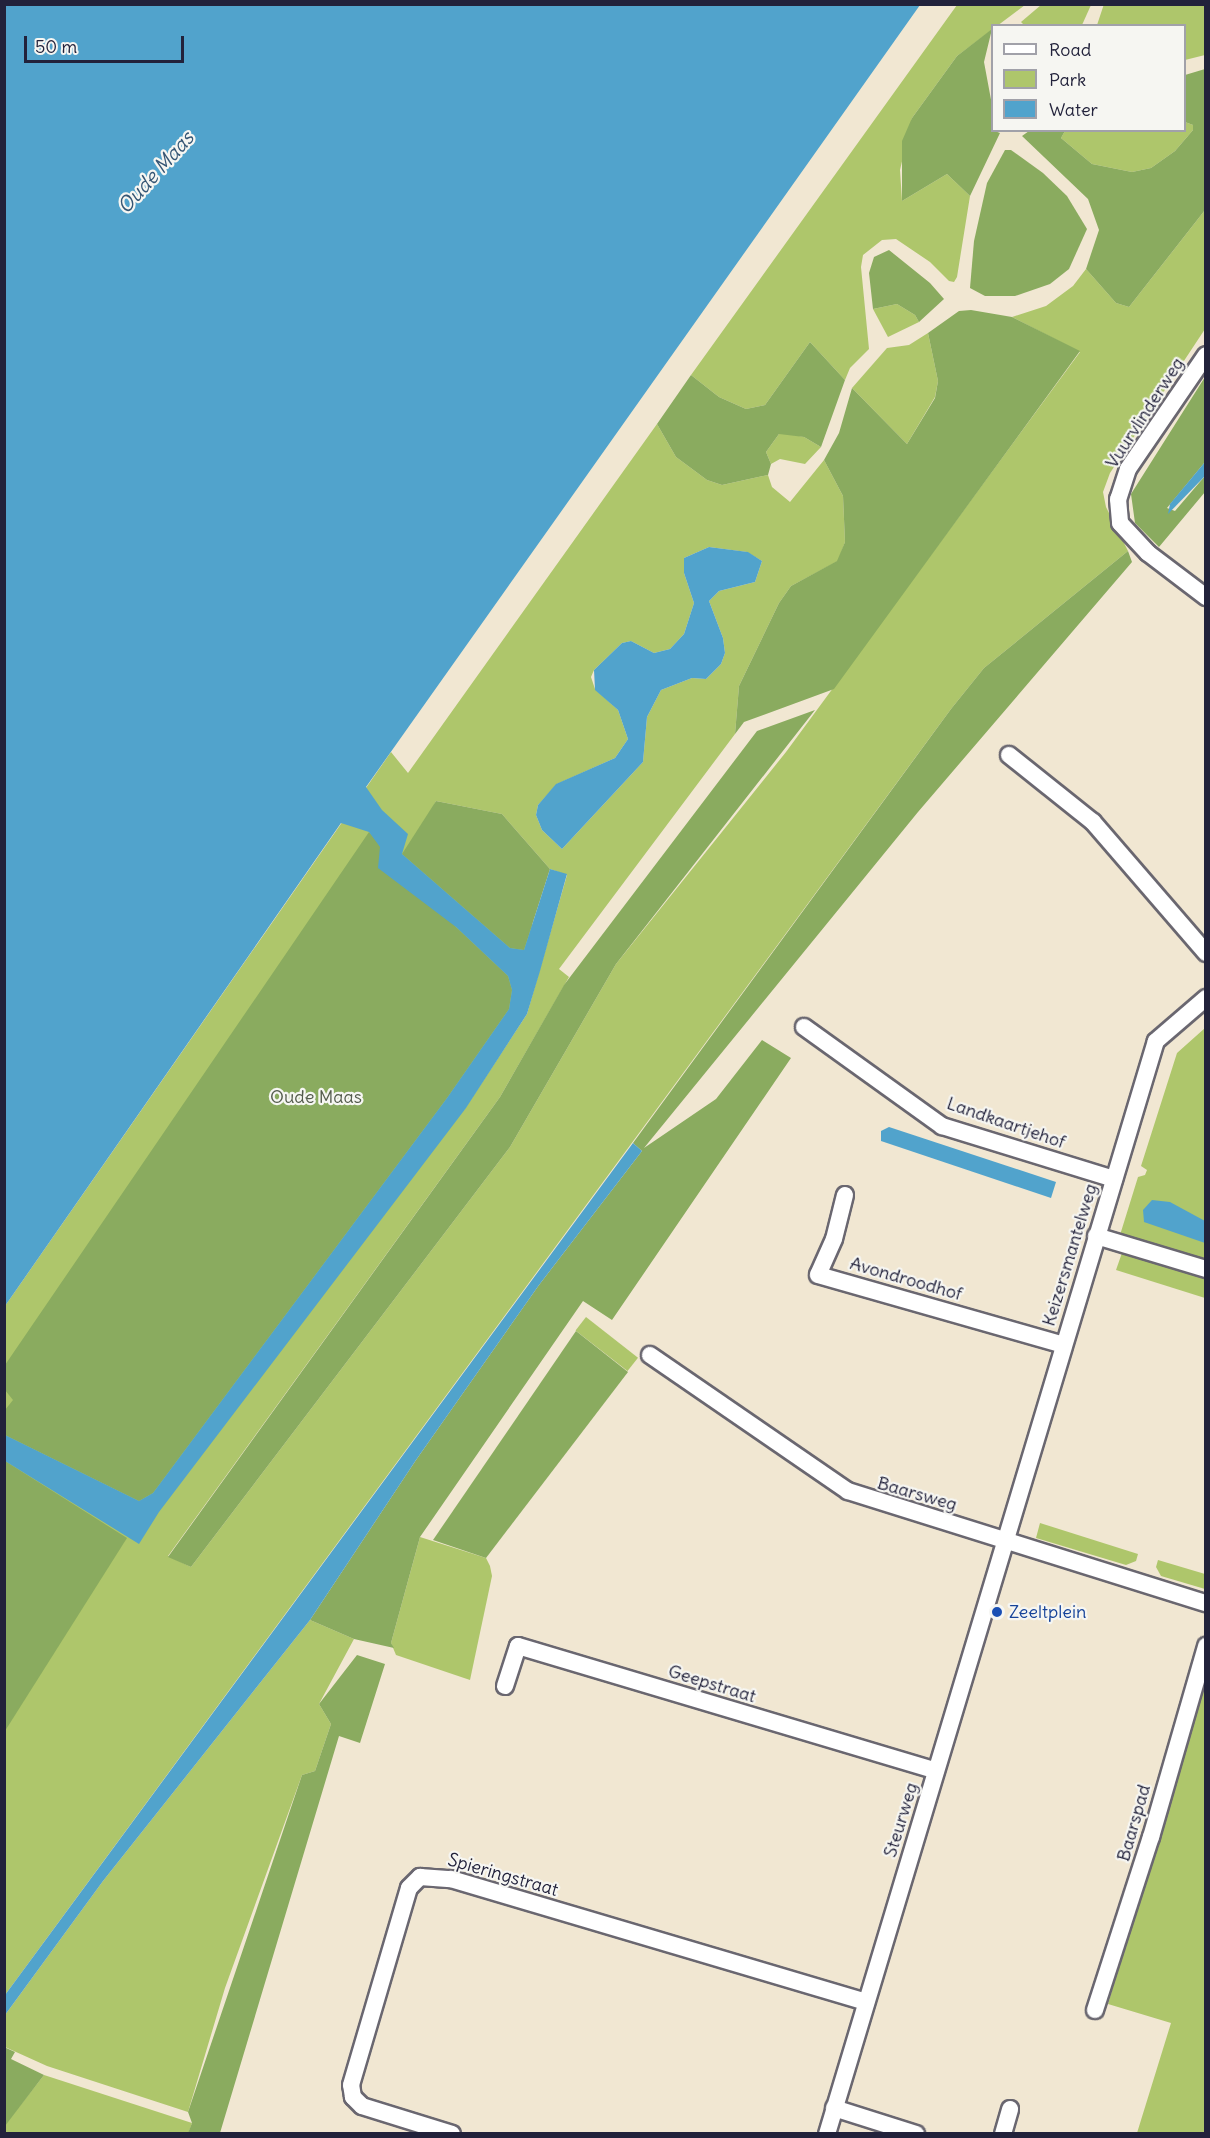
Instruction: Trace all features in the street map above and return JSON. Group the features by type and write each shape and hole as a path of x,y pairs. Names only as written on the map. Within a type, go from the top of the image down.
{"street":[{"name":"Vuurvlinderweg","path":"1206,356 1128,469 1118,499 1120,522 1127,530 1148,553 1206,597"},
{"path":"1009,754 1093,822 1206,953"},
{"name":"Keizersmantelweg","path":"1006,1544 1063,1345 1156,1041 1206,998"},
{"name":"Landkaartjehof","path":"804,1027 942,1126 1114,1179"},
{"name":"Avondroodhof","path":"845,1195 834,1239 818,1275 1063,1345"},
{"path":"1096,1236 1206,1269"},
{"name":"Baarsweg","path":"650,1355 848,1491 1006,1544 1206,1604"},
{"name":"Steurweg","path":"826,2133 1006,1544"},
{"name":"Geepstraat","path":"505,1686 518,1646 936,1771"},
{"name":"Baarspad","path":"1095,2010 1151,1837 1206,1646"},
{"name":"Spieringstraat","path":"452,2133 362,2106 353,2097 351,2085 409,1888 420,1877 452,1879 866,2002"},
{"path":"834,2108 916,2133"},
{"path":"1003,2133 1010,2109"}],"green space":[{"path":"1104,4 1205,5 1205,55 1186,60 1186,24 1097,24"},
{"path":"957,5 1025,5 1000,24 991,24 991,30 957,56 912,118 900,170 902,201 947,174 970,196 957,277 954,282 949,281 930,262 896,239 882,240 863,255 861,267 869,349 850,368 845,380 810,342 765,405 746,409 719,397 691,375"},
{"path":"1041,5 1091,5 1082,24 1023,24 1021,22"},
{"path":"991,30 984,62 991,100 991,132 1000,133 970,196 947,174 902,201 902,141 912,118 957,56"},
{"path":"1205,69 1205,210 1129,307 1116,303 1086,269 1099,230 1088,199 1022,136 1028,132 1064,132 1061,138 1092,164 1132,172 1151,168 1175,151 1193,130 1193,125 1186,122 1186,75"},
{"path":"1186,122 1193,125 1193,130 1175,151 1151,168 1132,172 1092,164 1061,138 1064,132 1186,132"},
{"path":"1005,150 1011,150 1043,173 1067,196 1087,229 1069,269 1050,284 1015,296 985,296 970,288 974,241 987,183"},
{"path":"1205,210 1205,329 1110,473 1103,492 1106,507 1128,551 984,668 951,709 5,1995 5,1306 391,752 408,773 657,424 676,457 707,480 722,485 768,475 772,487 790,502 824,460 843,496 845,542 838,561 791,586 779,603 739,686 735,734 559,969 569,977 500,1097 168,1556 191,1567 510,1147 616,964 786,752 1080,352 1012,317 1046,306 1073,286 1086,269 1116,303 1129,307","holes":["709,547 747,552 762,561 755,582 719,591 709,601 723,638 725,653 721,664 706,679 692,678 661,690 647,717 643,762 562,849 542,830 536,815 538,805 557,784 615,758 628,739 618,710 595,689 591,677 594,670 622,643 631,641 654,653 670,649 684,634 694,603 684,573 684,558","436,801 502,814 550,869 567,875 527,1014 464,1110 455,1104 515,1021 538,931 434,805"]},
{"path":"889,250 930,283 944,299 919,322 915,315 897,304 873,309 869,273 874,257"},
{"path":"897,304 915,315 919,322 888,337 873,309"},
{"path":"971,310 1012,317 1080,351 834,689 744,722 735,734 739,686 779,603 791,586 837,561 845,542 843,496 824,460 839,433 852,388 907,444 935,398 938,381 928,333 959,311"},
{"path":"928,333 938,381 935,397 907,444 852,388 887,348 909,345"},
{"path":"810,342 845,380 821,447 804,437 779,434 766,452 771,464 768,475 722,485 707,480 676,457 657,424 691,375 719,397 746,409 765,405"},
{"path":"1205,377 1205,462 1167,508 1175,511 1205,476 1205,492 1159,547 1135,523 1131,494"},
{"path":"779,434 804,437 821,447 805,464 780,459 771,464 766,452"},
{"path":"1128,551 1132,562 918,812 644,1148 716,1099 762,1040 791,1058 612,1320 583,1301 420,1537 391,1643 394,1648 354,1639 310,1620 416,1460 539,1285 642,1151 633,1143 951,709 984,668"},
{"path":"815,710 616,964 510,1147 191,1567 168,1557 500,1097 564,985 757,731"},
{"path":"436,801 502,814 550,869 524,950 510,948 402,854"},
{"name":"Oude Maas","path":"369,832 456,927 508,976 512,990 509,1009 447,1098 153,1493 139,1501 5,1435 5,1410 13,1400 5,1390 5,1365"},
{"path":"1205,1028 1205,1261 1120,1235 1138,1177 1145,1175 1147,1170 1141,1166 1177,1053"},
{"path":"1123,1250 1205,1274 1205,1298 1116,1270"},
{"path":"586,1317 638,1358 628,1371 576,1330"},
{"path":"576,1331 628,1372 486,1558 433,1540"},
{"path":"5,1461 127,1538 5,1731"},
{"path":"1040,1523 1138,1554 1136,1561 1126,1565 1036,1538"},
{"path":"420,1537 486,1558 490,1566 492,1576 470,1680 396,1655 391,1643"},
{"path":"1158,1560 1205,1574 1205,1589 1161,1576 1156,1567"},
{"path":"310,1620 354,1639 319,1704 331,1724 315,1771 302,1775 225,1988 188,2112 47,2066 5,2047 5,2015 103,1881"},
{"path":"357,1655 385,1664 360,1743 339,1736 220,2133 188,2133 192,2123 188,2112 302,1775 315,1771 331,1724 319,1704"},
{"path":"1205,1676 1205,2133 1137,2133 1171,2023 1108,2004"},
{"path":"4,2047 15,2052 11,2059 44,2075 5,2126"},
{"path":"44,2075 192,2123 188,2134 5,2134 4,2126"}],"water":[{"path":"5,4 920,5 366,787 382,810 408,834 402,854 510,948 524,950 550,869 567,874 540,971 527,1014 466,1108 159,1512 139,1544 5,1461 5,1435 139,1501 153,1493 447,1098 509,1009 512,990 508,976 456,927 378,868 380,847 369,832 341,823 5,1306"},
{"path":"1205,462 1205,476 1168,514 1170,504"},
{"path":"709,547 748,552 762,561 755,582 719,591 709,601 723,638 725,653 721,664 706,679 692,678 661,690 647,717 643,762 562,849 542,830 536,815 538,805 556,784 615,758 628,739 618,710 595,690 594,670 622,643 631,641 654,653 670,649 684,634 694,603 684,573 684,558"},
{"path":"889,1127 1056,1182 1051,1198 881,1141 881,1131"},
{"path":"633,1143 642,1151 539,1285 416,1460 310,1620 103,1881 5,2015 5,1995"},
{"path":"1152,1200 1170,1202 1205,1221 1205,1243 1144,1222 1143,1210"}],"place":[{"name":"Zeeltplein","path":"997,1612"}]}
